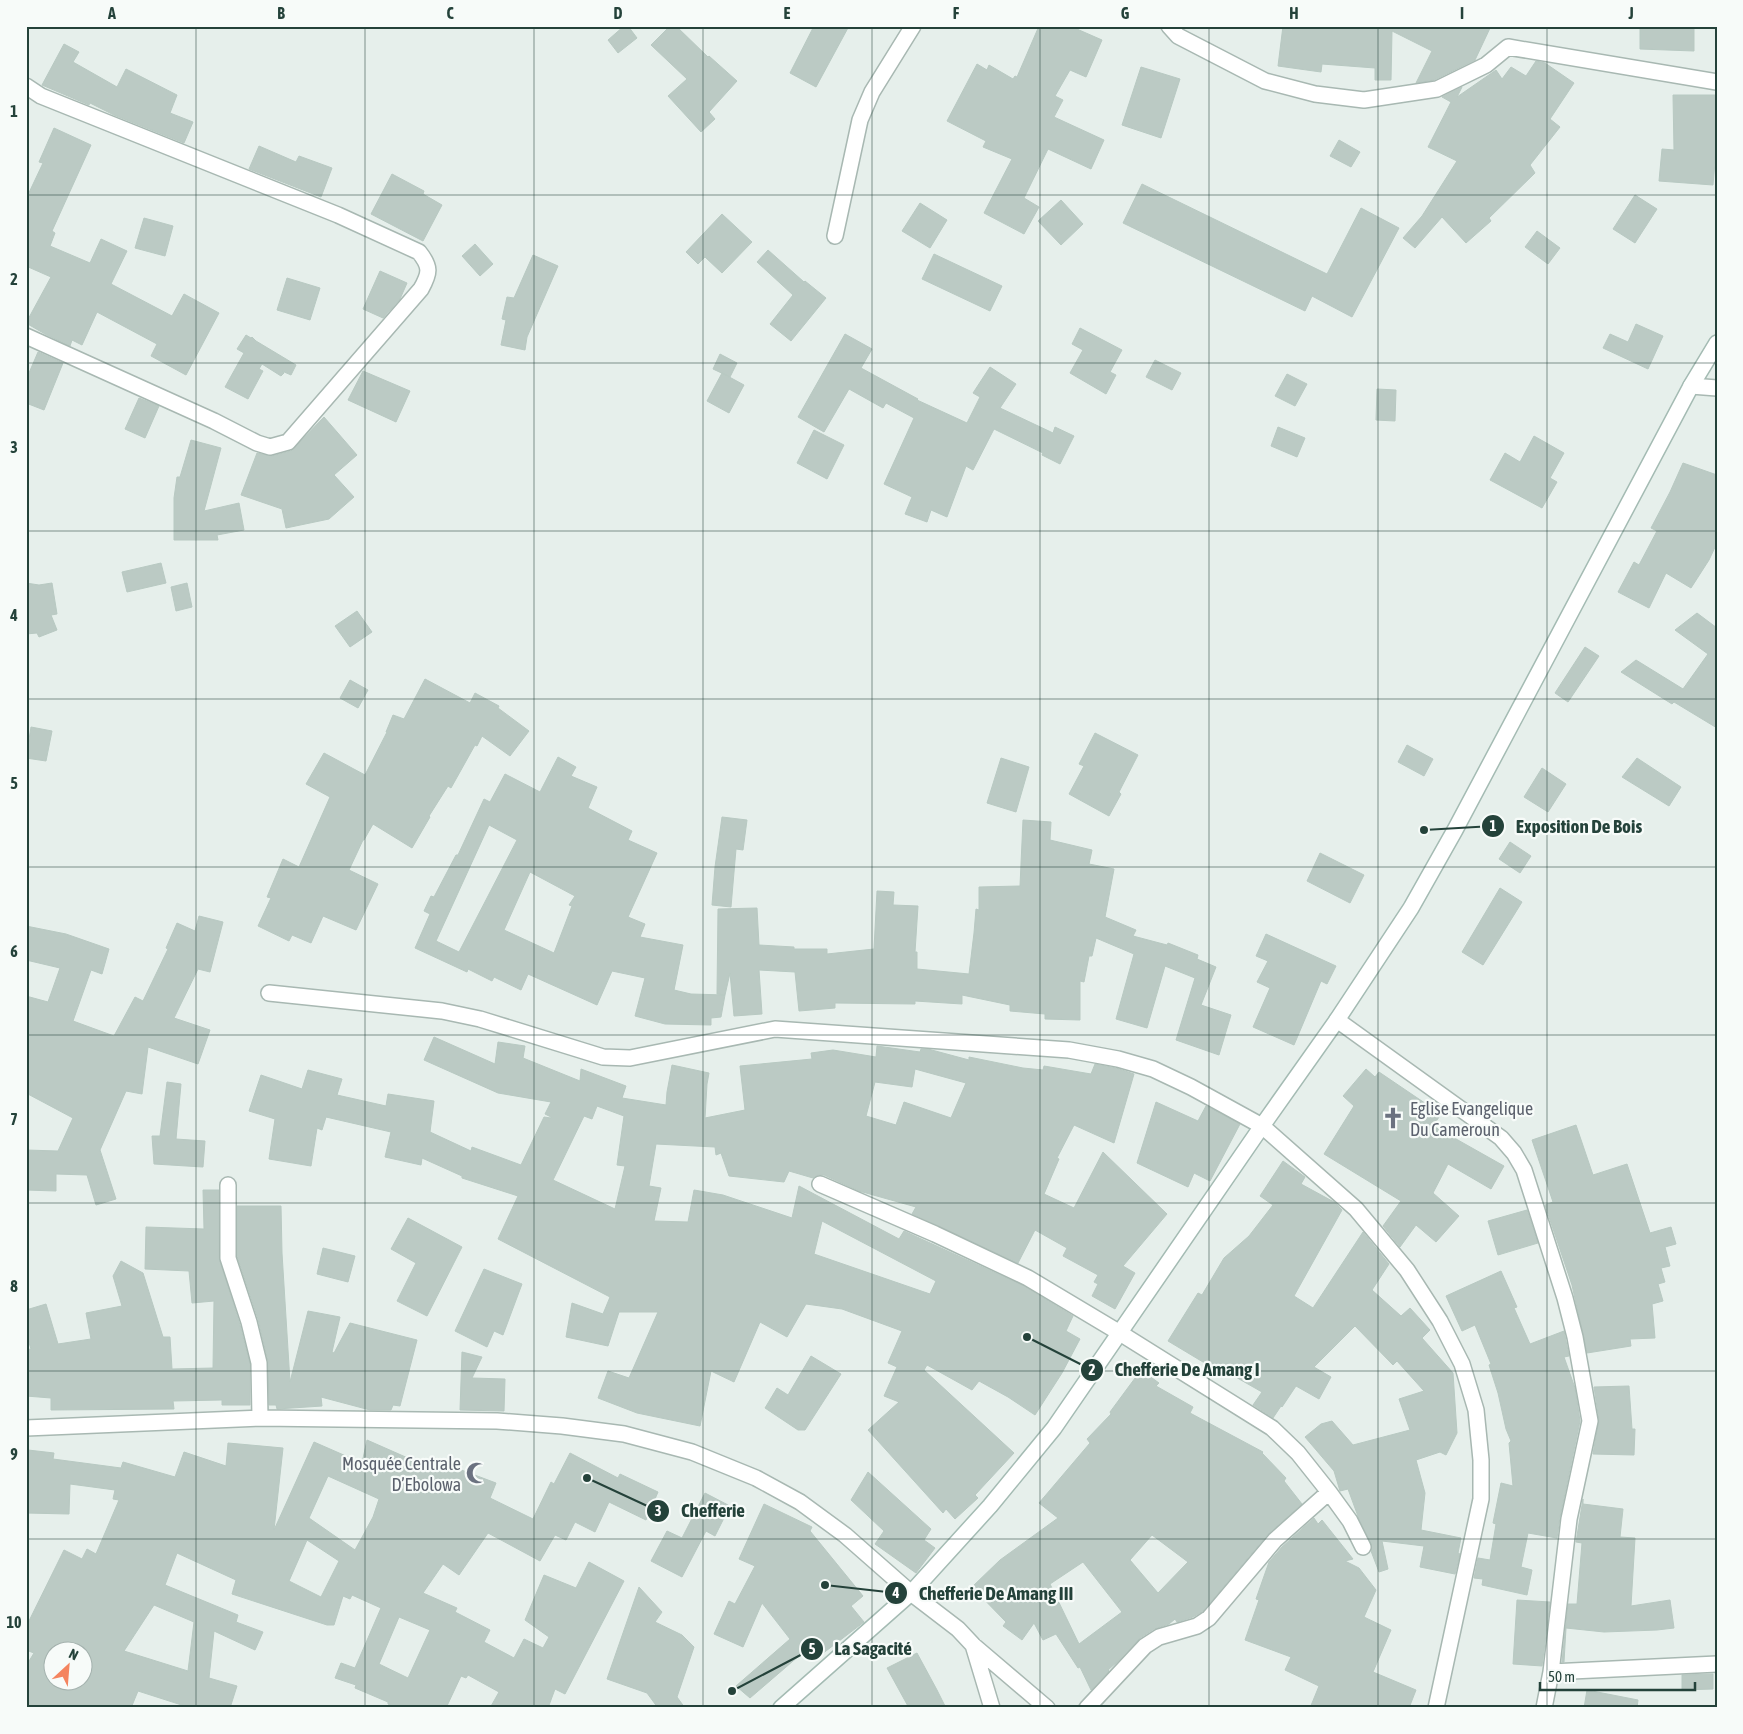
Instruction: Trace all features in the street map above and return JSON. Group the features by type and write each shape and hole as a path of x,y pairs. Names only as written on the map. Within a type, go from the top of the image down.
{"street":[{"path":"835,236 860,120 872,92 913,26"},
{"path":"1169,26 1178,36 1265,81 1316,94 1364,100 1437,89 1486,65 1508,47 1717,82"},
{"path":"26,86 41,96 338,215 419,252 427,263 428,276 421,289 288,442 270,447 257,443 26,336"},
{"path":"781,1708 911,1593 990,1506 1054,1428 1337,1020 1411,908 1455,830 1691,386 1717,342"},
{"path":"1691,386 1717,388"},
{"path":"270,993 442,1011 480,1019 603,1057 630,1058 775,1029 1069,1050 1118,1059 1153,1069 1191,1087 1262,1126 1356,1209 1407,1270 1440,1321 1462,1364 1476,1410 1481,1460 1481,1499 1436,1708"},
{"path":"1337,1020 1500,1138 1514,1153 1524,1170 1565,1298 1573,1329 1590,1421 1569,1519 1551,1672 1544,1708"},
{"path":"820,1184 935,1234 1028,1278 1272,1428 1298,1453 1329,1492 1350,1520 1363,1547"},
{"path":"228,1185 228,1258 249,1322 258,1363 260,1418"},
{"path":"26,1428 260,1418 497,1421 562,1426 624,1434 692,1452 756,1478 800,1502 845,1535 911,1593 958,1629 973,1645 1047,1708"},
{"path":"1087,1708 1145,1646 1159,1637 1197,1626 1209,1618 1275,1540 1329,1492"},
{"path":"973,1645 992,1708"},
{"path":"1551,1672 1717,1664"}],"building":[{"path":"624,26 628,26 637,38 618,53 608,40"},
{"path":"670,26 676,26 708,57 737,81 709,112 715,119 701,132 668,96 687,79 651,45"},
{"path":"814,26 849,26 816,87 790,73"},
{"path":"1039,26 1070,26 1102,40 1086,77 1070,70 1055,96 1063,100 1054,117 1104,140 1091,169 1048,149 1024,198 1039,207 1024,234 984,213 1012,159 983,147 986,141 947,121 977,64 987,70 989,65 1013,79 1015,76 1017,77"},
{"path":"1283,26 1491,26 1475,60 1434,80 1416,83 1432,51 1392,31 1391,80 1375,80 1375,68 1322,64 1321,72 1278,66"},
{"path":"1640,26 1694,26 1694,51 1640,49"},
{"path":"64,44 79,52 73,62 117,87 126,69 177,95 170,113 193,122 184,143 42,85"},
{"path":"1536,61 1545,63 1574,83 1550,119 1560,127 1530,165 1535,173 1489,218 1491,221 1466,243 1442,217 1415,248 1403,238 1422,216 1457,161 1428,147 1451,102 1442,97 1462,87 1457,97 1496,70 1502,79 1511,67 1526,76"},
{"path":"1141,67 1180,79 1161,138 1122,125"},
{"path":"1673,95 1717,95 1717,139 1713,185 1659,181 1662,149 1674,150"},
{"path":"54,128 91,145 52,231 55,233 50,246 90,263 101,239 127,251 111,284 172,316 184,294 219,313 186,375 151,356 157,344 97,312 82,345 72,340 70,346 26,323 51,277 26,266 26,199 43,163 39,162"},
{"path":"1339,140 1360,152 1351,167 1330,156"},
{"path":"259,146 296,162 299,156 332,168 321,197 249,169"},
{"path":"392,174 424,191 423,194 442,205 423,241 371,214"},
{"path":"1142,184 1327,274 1361,208 1399,228 1352,317 1312,296 1305,311 1123,223"},
{"path":"1635,195 1657,209 1635,243 1613,229"},
{"path":"1061,200 1083,224 1061,245 1038,221"},
{"path":"920,203 947,220 930,248 902,231"},
{"path":"722,214 752,242 722,273 705,257 698,264 686,252"},
{"path":"144,218 173,226 165,256 135,248"},
{"path":"1537,231 1560,248 1548,264 1525,247"},
{"path":"475,244 493,264 480,276 462,256"},
{"path":"768,250 804,282 826,298 791,341 770,324 793,295 757,262"},
{"path":"934,254 1002,286 990,311 922,279"},
{"path":"533,255 558,266 527,337 525,350 501,345 506,320 502,319 507,297 514,298"},
{"path":"380,271 407,283 400,299 383,318 363,309"},
{"path":"287,278 320,288 310,320 277,310"},
{"path":"1636,324 1663,336 1648,369 1603,348 1610,334 1628,342"},
{"path":"1080,328 1122,350 1110,372 1116,375 1106,394 1070,373 1083,350 1072,344"},
{"path":"845,334 872,349 861,368 917,400 967,423 980,397 973,393 990,367 1016,384 1000,408 1053,433 1055,427 1074,436 1060,464 1042,455 1043,453 994,429 973,470 966,466 947,517 931,510 927,522 905,514 912,497 884,484 914,418 886,403 883,408 849,389 824,432 798,417"},
{"path":"246,335 296,365 291,375 282,371 284,373 281,376 262,364 259,369 263,371 248,399 225,387 244,353 237,349"},
{"path":"38,352 63,363 44,410 26,403 26,380"},
{"path":"720,354 737,363 730,377 713,369"},
{"path":"1155,360 1181,373 1172,390 1146,377"},
{"path":"363,371 410,391 396,422 348,400"},
{"path":"722,373 744,385 729,413 707,401"},
{"path":"1287,374 1307,384 1295,406 1275,396"},
{"path":"1377,389 1396,390 1395,421 1376,420"},
{"path":"139,398 159,406 145,438 125,429"},
{"path":"324,417 357,455 334,475 354,497 329,519 286,528 282,509 241,495 257,453 272,456 291,451"},
{"path":"1278,427 1305,438 1297,457 1271,446"},
{"path":"814,430 844,445 827,479 797,463"},
{"path":"1534,436 1564,453 1550,478 1557,482 1542,508 1490,480 1505,453 1520,462"},
{"path":"191,440 221,448 204,511 239,503 244,530 217,535 218,540 174,540 174,498 177,477 180,477"},
{"path":"1683,463 1717,475 1717,543 1709,560 1691,588 1666,573 1649,608 1618,592 1634,562 1639,565 1657,531 1651,528"},
{"path":"161,563 166,583 127,592 122,572"},
{"path":"26,583 39,585 52,583 57,614 51,615 57,630 39,637 37,633 26,634"},
{"path":"187,583 192,607 176,611 171,587"},
{"path":"357,611 372,632 350,647 335,626"},
{"path":"1697,613 1717,628 1717,728 1674,702 1672,704 1621,672 1636,660 1683,689 1708,654 1675,630"},
{"path":"1585,647 1599,656 1568,702 1555,693"},
{"path":"425,679 470,703 475,693 499,706 498,708 529,731 510,756 482,736 451,788 448,786 429,816 412,848 373,824 349,870 378,884 356,930 323,916 311,943 292,935 289,941 258,926 271,898 267,897 283,859 299,867 330,797 306,784 324,753 365,775 387,732 393,715 404,719"},
{"path":"350,680 368,690 358,708 340,698"},
{"path":"31,727 52,731 46,761 26,758"},
{"path":"1095,733 1138,755 1109,816 1069,794 1084,766 1079,764"},
{"path":"1407,745 1433,759 1424,776 1398,762"},
{"path":"558,757 576,767 571,776 597,787 588,808 632,831 628,840 657,853 628,917 645,924 640,937 683,945 674,990 691,994 725,995 721,1017 711,1018 711,1025 665,1024 635,1016 645,978 612,971 597,1005 528,974 521,990 494,977 492,981 468,969 467,972 415,948 430,914 424,911 431,896 434,897 456,855 458,855 484,799 490,802 505,774 540,792","holes":["489,825 517,840 459,952 436,941","530,872 575,896 569,905 572,906 554,953 504,930"]},
{"path":"1001,758 1029,767 1016,812 987,803"},
{"path":"1637,758 1681,787 1669,806 1622,777"},
{"path":"1542,768 1566,784 1548,812 1524,797"},
{"path":"722,817 747,820 743,850 736,849 731,907 712,905"},
{"path":"1023,820 1051,822 1050,840 1092,850 1089,864 1114,869 1105,917 1136,930 1133,936 1167,945 1168,943 1198,955 1197,959 1216,967 1201,1005 1231,1015 1219,1055 1176,1040 1195,978 1165,966 1147,1028 1116,1019 1134,954 1096,938 1092,956 1089,956 1084,982 1080,981 1080,1020 1045,1019 1045,1014 1010,1011 1010,1005 962,995 962,1004 915,1001 915,1004 835,1003 835,1008 799,1011 795,972 759,970 762,1014 734,1016 730,973 725,995 717,994 718,909 757,908 759,945 794,947 794,949 827,949 827,954 874,949 877,891 894,892 893,905 918,906 915,952 917,952 917,969 969,974 976,909 979,910 979,887 1020,886"},
{"path":"1510,842 1531,856 1520,873 1499,859"},
{"path":"1320,853 1364,875 1350,903 1307,881"},
{"path":"1500,888 1522,902 1483,965 1462,952"},
{"path":"199,916 223,922 210,972 198,969 174,1018 210,1030 198,1064 148,1047 142,1094 126,1091 100,1150 116,1199 96,1205 87,1175 56,1174 56,1191 26,1190 26,1150 58,1151 73,1118 26,1093 26,996 48,1002 60,968 26,960 26,926 66,934 109,949 102,974 91,970 73,1021 114,1036 135,997 143,1001 168,949 166,948 177,923 195,931"},
{"path":"1266,934 1336,966 1327,984 1321,981 1294,1045 1253,1027 1270,988 1257,982 1268,961 1256,956"},
{"path":"434,1037 495,1064 498,1042 525,1046 523,1058 580,1081 581,1069 626,1086 622,1098 666,1105 672,1065 709,1073 705,1118 745,1110 740,1066 812,1059 811,1053 833,1050 876,1057 877,1046 920,1052 921,1049 928,1049 969,1060 969,1057 1023,1068 1043,1070 1044,1066 1091,1074 1095,1064 1116,1068 1134,1074 1114,1143 1074,1125 1057,1158 1059,1159 1044,1194 1074,1208 1103,1152 1167,1214 1123,1266 1135,1273 1115,1309 1092,1296 1098,1284 1094,1282 1098,1275 1063,1256 1067,1248 1035,1230 1018,1263 912,1214 916,1207 859,1191 824,1175 818,1175 813,1178 789,1171 784,1182 729,1176 721,1153 716,1155 715,1147 656,1144 649,1186 661,1188 654,1221 688,1222 694,1190 723,1195 792,1218 799,1186 899,1239 904,1231 1024,1286 1073,1316 1066,1331 1080,1339 1062,1373 1035,1415 979,1381 972,1390 927,1365 924,1370 1014,1453 975,1495 978,1498 955,1519 946,1509 943,1513 868,1430 899,1402 884,1396 897,1367 888,1363 902,1331 842,1309 806,1304 787,1337 760,1322 734,1382 711,1371 700,1426 637,1413 598,1398 608,1371 629,1378 658,1312 619,1312 608,1346 566,1337 572,1303 603,1314 610,1297 498,1239 518,1196 462,1178 462,1176 422,1158 421,1165 385,1157 391,1132 326,1117 322,1130 317,1128 311,1166 269,1159 275,1119 249,1111 261,1075 302,1089 308,1070 342,1079 337,1095 386,1106 388,1094 434,1101 430,1132 471,1151 472,1147 521,1165 544,1117 551,1118 545,1114 551,1102 498,1093 424,1060","holes":["915,1069 966,1083 951,1118 904,1102 896,1125 866,1116 875,1082 912,1087","597,1106 624,1116 617,1165 625,1166 615,1209 553,1180 584,1116 592,1119","822,1221 936,1281 930,1294 814,1254"]},
{"path":"1366,1069 1375,1077 1379,1072 1441,1114 1433,1126 1504,1166 1491,1189 1448,1164 1433,1193 1459,1216 1436,1242 1416,1225 1400,1247 1383,1226 1401,1201 1324,1154 1354,1106 1343,1096"},
{"path":"167,1082 181,1084 176,1139 205,1141 203,1167 154,1164 152,1136 160,1136"},
{"path":"1156,1102 1198,1121 1206,1106 1240,1124 1210,1181 1194,1173 1188,1187 1137,1163"},
{"path":"1576,1125 1593,1175 1627,1164 1650,1233 1671,1227 1676,1244 1665,1247 1670,1266 1661,1268 1665,1282 1658,1284 1663,1301 1652,1304 1655,1338 1630,1339 1631,1346 1587,1353 1572,1285 1545,1205 1553,1202 1532,1140"},
{"path":"1283,1161 1305,1177 1301,1184 1334,1202 1342,1210 1294,1296 1313,1308 1363,1232 1389,1264 1372,1290 1401,1316 1410,1308 1430,1330 1422,1338 1453,1373 1457,1433 1446,1455 1440,1452 1416,1460 1425,1493 1421,1530 1461,1538 1458,1553 1460,1554 1455,1574 1420,1567 1424,1546 1382,1541 1388,1569 1379,1572 1371,1551 1371,1543 1359,1519 1348,1489 1340,1491 1334,1471 1305,1437 1321,1424 1332,1421 1353,1445 1410,1430 1399,1399 1424,1391 1397,1361 1393,1365 1355,1326 1314,1367 1331,1377 1319,1399 1296,1386 1273,1418 1253,1405 1262,1392 1225,1371 1223,1374 1168,1341 1198,1293 1202,1295 1224,1258 1249,1236 1273,1205 1260,1196"},
{"path":"203,1190 219,1190 219,1258 250,1364 250,1405 222,1405 222,1400 173,1401 174,1409 51,1410 51,1398 26,1396 26,1350 31,1349 26,1333 26,1310 46,1304 58,1344 91,1339 86,1313 122,1306 113,1276 121,1261 143,1273 163,1337 170,1337 172,1369 213,1368 214,1301 192,1303 189,1271 145,1269 146,1227 204,1229"},
{"path":"237,1206 281,1206 290,1382 308,1311 340,1317 332,1352 334,1353 350,1323 417,1340 400,1406 393,1405 391,1410 370,1410 321,1397 322,1406 277,1409 276,1405 269,1405 268,1361 258,1319 237,1256"},
{"path":"1527,1210 1538,1243 1498,1255 1488,1221"},
{"path":"408,1218 462,1247 427,1316 397,1301 416,1263 391,1249"},
{"path":"323,1248 355,1256 348,1282 317,1274"},
{"path":"484,1269 522,1284 503,1335 494,1331 487,1347 455,1331"},
{"path":"1501,1271 1517,1307 1514,1308 1530,1344 1564,1331 1569,1356 1564,1357 1575,1388 1580,1421 1557,1538 1528,1533 1521,1567 1532,1570 1527,1595 1482,1585 1483,1579 1474,1578 1478,1558 1490,1560 1496,1524 1493,1523 1501,1483 1513,1486 1509,1443 1511,1441 1489,1365 1491,1364 1475,1325 1462,1331 1446,1296"},
{"path":"462,1352 482,1357 472,1378 505,1379 504,1411 460,1410"},
{"path":"811,1356 841,1374 805,1430 798,1430 765,1408 777,1388 788,1395"},
{"path":"1141,1370 1159,1383 1156,1386 1193,1407 1190,1413 1263,1452 1286,1478 1284,1481 1302,1504 1268,1534 1203,1611 1193,1617 1177,1622 1175,1619 1169,1624 1154,1629 1140,1638 1091,1690 1080,1667 1078,1668 1056,1634 1043,1640 1034,1623 1022,1640 1003,1626 1006,1622 972,1587 1000,1560 1058,1518 1039,1503 1090,1443 1087,1439 1111,1414 1110,1412","holes":["1152,1535 1188,1562 1158,1593 1130,1560","1083,1562 1122,1612 1079,1644 1050,1584"]},
{"path":"1629,1386 1632,1429 1635,1429 1634,1455 1593,1454 1599,1420 1594,1387"},
{"path":"367,1440 426,1466 427,1462 455,1470 456,1468 496,1483 490,1498 533,1519 551,1482 554,1484 570,1453 618,1478 620,1474 658,1492 646,1520 609,1502 595,1532 575,1522 566,1540 555,1535 540,1561 488,1533 459,1575 443,1564 423,1593 457,1608 455,1612 490,1630 484,1642 514,1658 524,1639 543,1648 549,1637 525,1620 544,1575 576,1588 589,1562 624,1581 565,1694 555,1689 548,1708 490,1708 499,1692 468,1675 466,1678 461,1676 446,1708 396,1708 388,1704 388,1702 355,1688 356,1685 335,1678 341,1663 355,1668 381,1608 352,1595 350,1599 343,1596 334,1625 327,1625 232,1594 236,1580 177,1553 165,1585 238,1615 236,1622 263,1632 255,1650 214,1631 209,1678 237,1686 230,1708 191,1708 138,1691 131,1708 26,1708 26,1666 34,1653 26,1650 26,1627 64,1550 82,1559 87,1549 96,1554 119,1500 113,1499 115,1490 70,1484 69,1514 26,1513 28,1450 54,1453 53,1459 121,1468 123,1462 175,1477 184,1452 226,1466 228,1443 283,1448 274,1530 314,1442 362,1463","holes":["328,1476 379,1499 373,1517 355,1550 309,1518","307,1540 339,1561 321,1597 289,1581","154,1605 194,1622 188,1671 124,1651","399,1617 430,1630 408,1678 379,1664"]},
{"path":"868,1472 931,1529 924,1540 935,1548 916,1573 875,1544 884,1531 851,1500"},
{"path":"705,1493 730,1506 715,1536 706,1531 682,1577 651,1561 667,1531 682,1538"},
{"path":"1583,1499 1583,1504 1623,1509 1620,1537 1635,1538 1631,1606 1670,1600 1674,1628 1604,1632 1566,1628 1564,1662 1562,1662 1568,1604 1577,1604 1582,1543 1576,1542"},
{"path":"764,1504 812,1527 810,1531 863,1596 851,1606 864,1622 822,1654 814,1643 750,1698 736,1686 790,1639 762,1603 743,1647 714,1634 729,1601 735,1604 755,1566 739,1559"},
{"path":"1314,1518 1318,1524 1322,1520 1353,1559 1345,1561 1359,1568 1376,1590 1364,1617 1391,1630 1373,1672 1416,1690 1409,1708 1310,1708 1319,1686 1285,1670 1291,1657 1245,1640 1259,1600 1256,1599 1269,1562 1282,1547"},
{"path":"639,1587 662,1612 655,1622 682,1635 694,1647 677,1697 685,1708 658,1708 647,1693 607,1679"},
{"path":"1517,1600 1550,1602 1542,1666 1513,1664"},
{"path":"917,1653 946,1708 909,1708 887,1668"},
{"path":"1713,1674 1713,1689 1682,1690 1682,1675"},
{"path":"1587,1690 1638,1700 1637,1708 1584,1708"}],"place":[{"name":"Exposition De Bois","path":"1424,830"},
{"name":"Eglise Evangelique Du Cameroun","path":"1393,1118"},
{"name":"Chefferie De Amang I","path":"1027,1337"},
{"name":"Mosquée Centrale D’Ebolowa","path":"477,1473"},
{"name":"Chefferie","path":"587,1478"},
{"name":"Chefferie De Amang III","path":"825,1585"},
{"name":"La Sagacité","path":"732,1691"}]}
